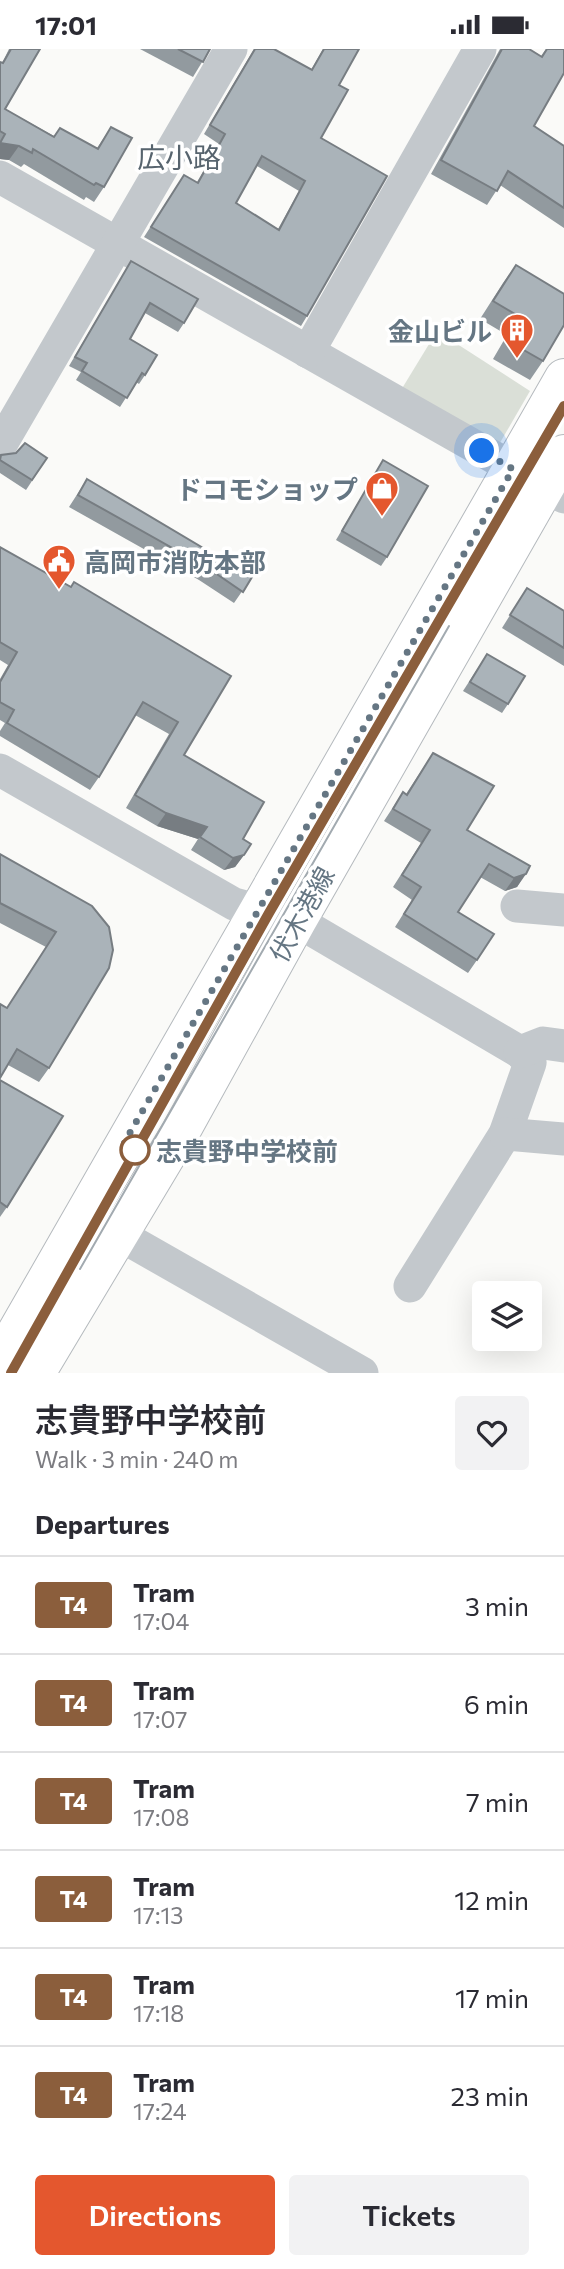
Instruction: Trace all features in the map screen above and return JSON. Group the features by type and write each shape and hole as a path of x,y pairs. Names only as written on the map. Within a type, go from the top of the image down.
{"main road":[{"name":"伏木港線","path":"0,1361 564,378"},
{"name":"伏木港線","path":"36,1373 181,1131 297,921 558,479"}],"street":[{"path":"0,446 231,49"},
{"path":"308,352 480,49"},
{"path":"0,177 513,469 558,479"},
{"path":"0,770 234,904 297,921 520,1052 530,1063 505,1134 410,1286"},
{"path":"517,907 564,911"},
{"path":"520,1052 543,1043 564,1046"},
{"path":"505,1134 564,1139"},
{"path":"83,1213 362,1373"}],"shaded area":[{"path":"437,331 530,391 494,453 398,395"}],"building":[{"path":"11,49 40,49 5,109 54,137 60,128 98,149 111,127 132,138 104,187 96,183 94,185 33,149 32,153 19,146 0,143 5,134 0,131 0,62 3,63"},
{"path":"178,49 210,49 203,62"},
{"path":"255,49 274,49 312,70 324,49 359,49 339,85 348,90 321,138 387,176 307,316 151,227 184,175 198,183 225,134 210,125","holes":["262,156 305,181 279,230 236,203"]},
{"path":"502,49 529,49 542,57 547,49 564,49 564,73 534,126 564,146 564,208 508,171 497,191 441,160"},
{"path":"131,261 198,299 184,323 150,303 130,339 157,355 127,398 82,371 87,363 75,357"},
{"path":"516,265 564,294 564,325 543,361 506,340 520,317 493,301"},
{"path":"25,443 47,458 32,480 0,460 1,455 16,453"},
{"path":"383,460 428,486 387,557 342,531"},
{"path":"87,479 252,577 243,592 208,568 78,495"},
{"path":"0,547 71,587 74,582 231,676 184,755 264,802 243,839 251,844 244,855 233,858 200,837 207,827 166,813 135,795 178,722 143,702 99,777 7,723 14,710 0,702 0,682 17,652 0,642"},
{"path":"527,588 564,611 564,648 510,615"},
{"path":"487,654 525,676 508,704 470,682"},
{"path":"433,753 494,786 467,830 530,866 526,874 514,878 489,864 458,912 494,934 477,960 404,914 421,887 402,875 430,830 393,809 403,792 407,795"},
{"path":"0,854 92,906 109,927 113,950 109,968 49,1068 17,1049 0,1078 0,1004 7,1008 56,932 0,903"},
{"path":"0,1080 63,1116 7,1207 0,1202"}],"tram line":[{"path":"11,1373 269,913 564,406"},
{"name":"T4","path":"11,1373 269,913 564,406"},
{"path":"80,1269 449,626"}],"place":[{"name":"金山ビル","path":"517,360"},
{"name":"ドコモショップ","path":"382,518"},
{"name":"高岡市消防本部","path":"59,591"},
{"name":"志貴野中学校前","path":"135,1150"}],"district":[{"name":"広小路","path":"179,157"}],"route":[{"path":"135,1150 124,1143 513,469 482,451"}]}
